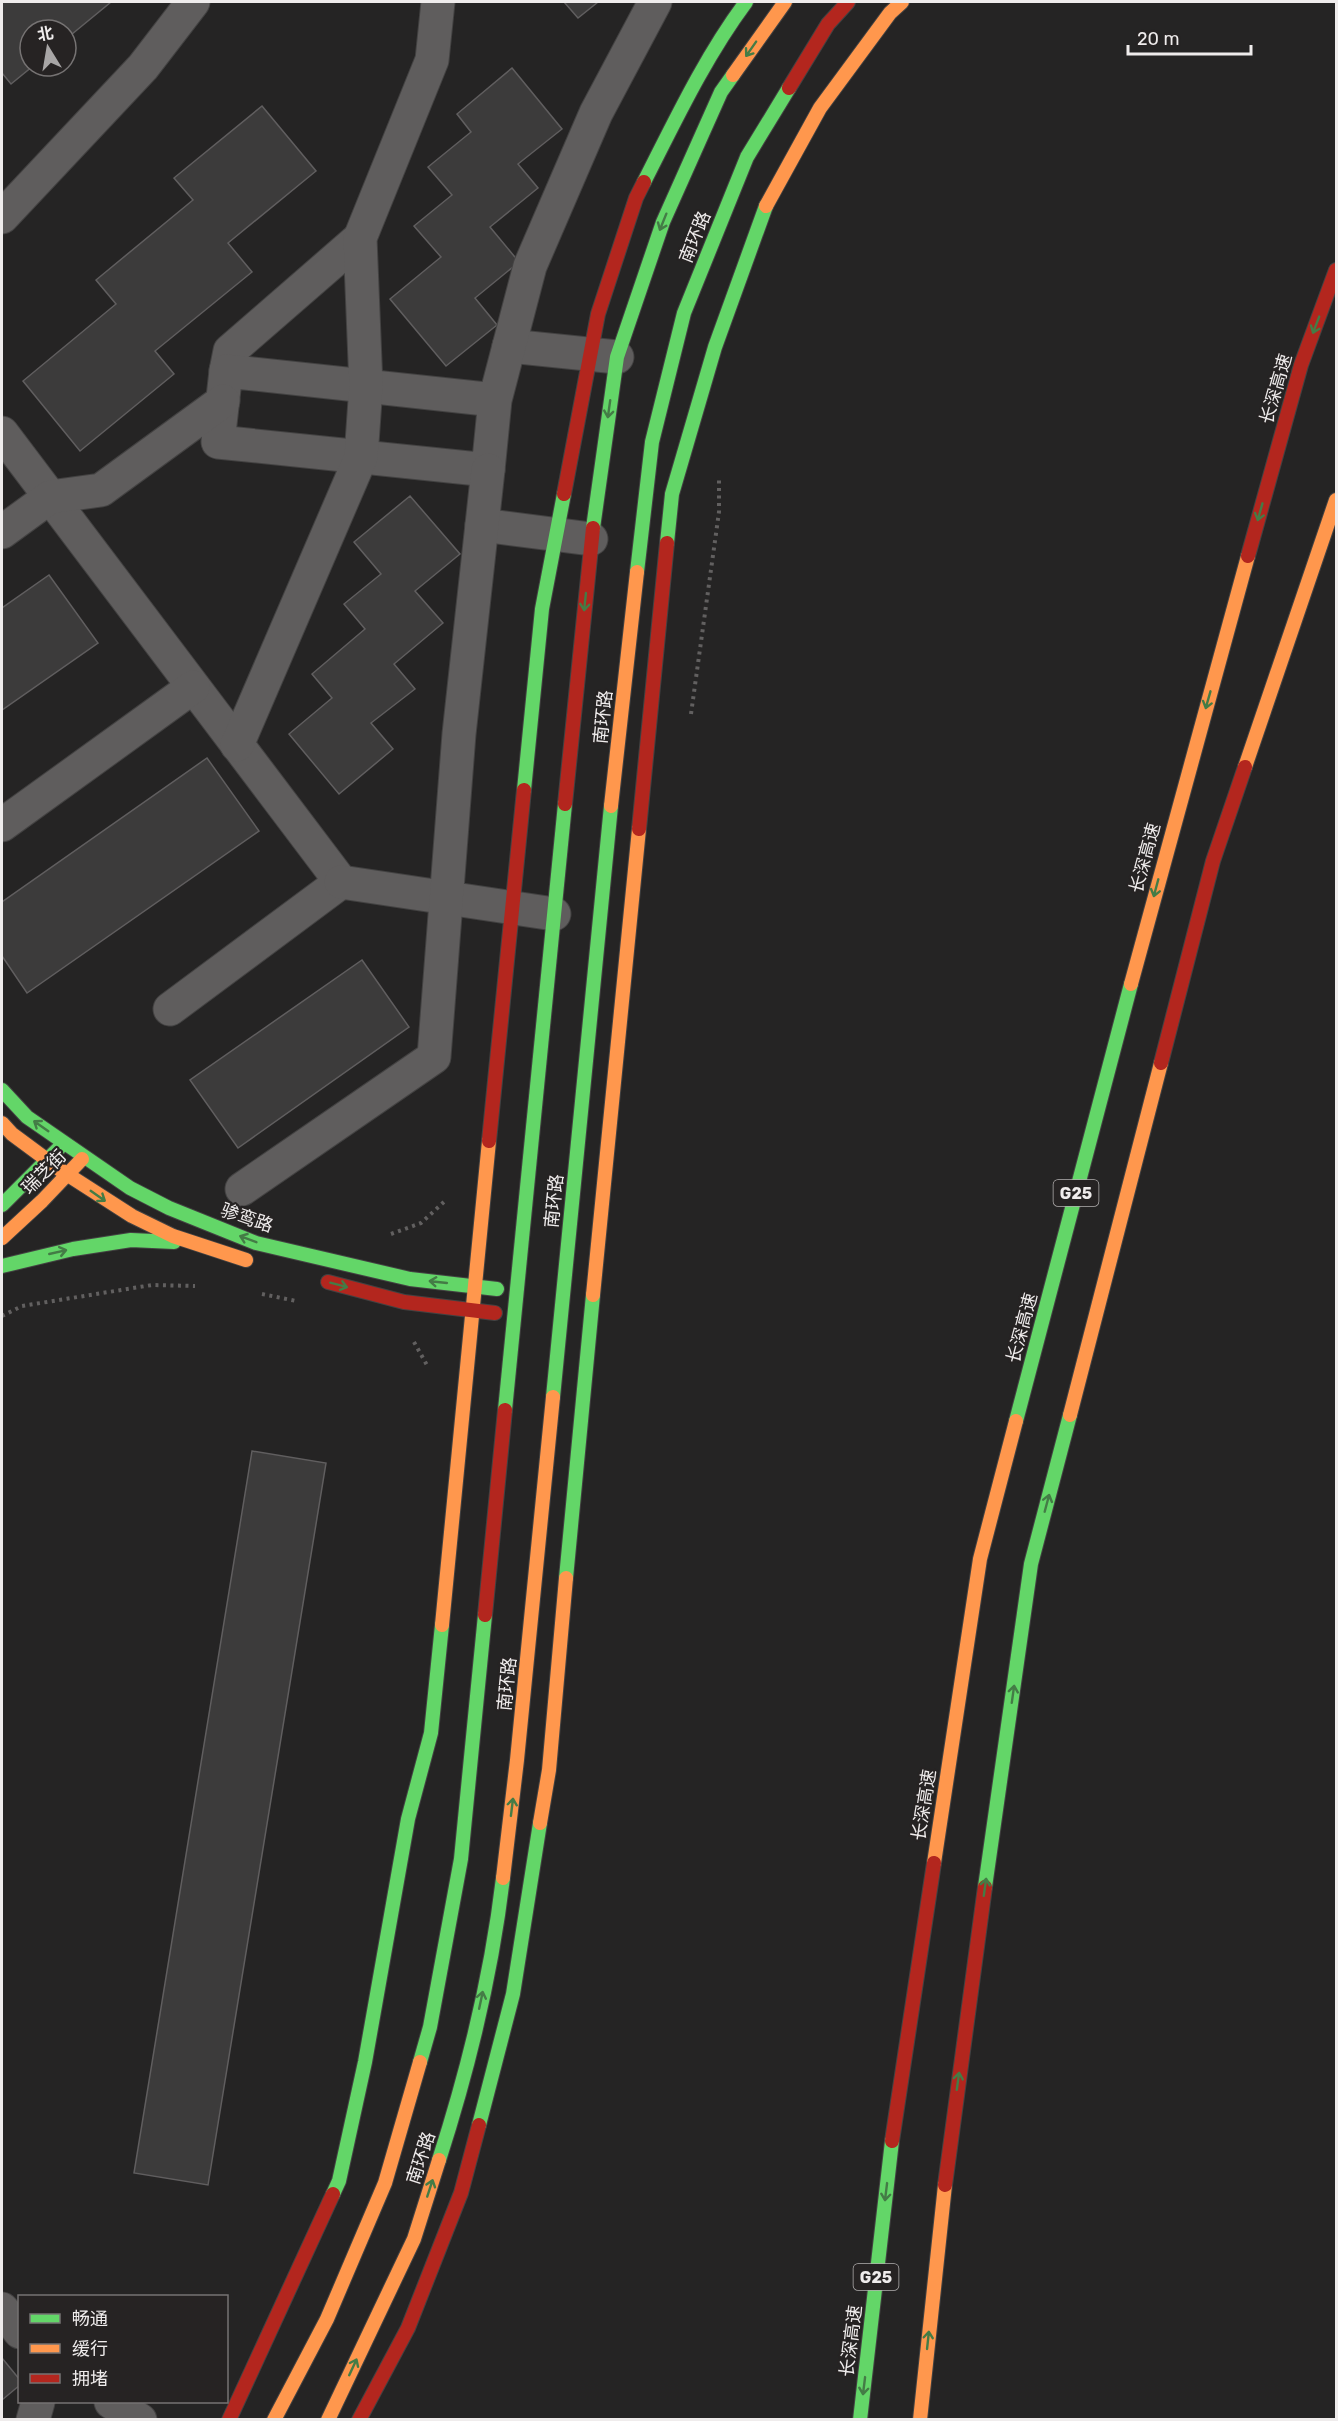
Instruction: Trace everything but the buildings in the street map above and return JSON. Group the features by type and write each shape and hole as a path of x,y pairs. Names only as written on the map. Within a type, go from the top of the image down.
{"main road":[{"path":"229,2420 339,2181 365,2062 408,1819 431,1733 542,609 556,535 603,356 598,314 636,198 681,106 728,26 746,2"},
{"name":"南环路","path":"274,2420 327,2319 385,2183 430,2027 461,1859 591,539 603,356 721,92 785,2"},
{"name":"南环路","path":"328,2420 414,2238 462,2088 499,1912 517,1760 609,833 652,442 684,313 747,158 828,24 848,2"},
{"path":"359,2420 408,2328 461,2193 517,1971 549,1770 577,1459 672,494 715,347 765,209 820,108 890,13 902,2"},
{"name":"长深高速","path":"860,2420 893,2134 980,1559 1166,849 1301,365 1336,270"},
{"name":"G25","path":"920,2420 950,2138 1031,1564 1213,861 1336,500"},
{"name":"骖鸾路","path":"2,1090 27,1117 130,1188 170,1209 256,1243 410,1279 517,1292"},
{"path":"2,1123 12,1134 104,1200 151,1227 188,1242 265,1266"},
{"name":"瑞芝街","path":"2,1205 64,1143"},
{"name":"瑞芝街","path":"2,1238 85,1157"},
{"path":"2,1266 73,1249 130,1240 188,1242"},
{"path":"311,1278 404,1302 515,1315"}],"street":[{"path":"2,217 143,67 193,2"},
{"path":"237,745 362,457 366,386 360,238 432,60 438,2"},
{"path":"242,1189 434,1057 459,734 495,400 530,266 596,113 655,2"},
{"path":"360,238 230,351 218,442 488,470"},
{"path":"509,346 603,356"},
{"path":"2,532 50,497 101,490 224,386 366,386 495,400"},
{"path":"2,433 341,882 554,914"},
{"path":"482,525 591,539"},
{"path":"2,825 193,687"},
{"path":"170,1009 341,882"},
{"path":"2,2309 18,2329"},
{"path":"33,2420 38,2403"},
{"path":"113,2403 140,2420"}],"path":[{"path":"2,1316 22,1306 152,1285 205,1287"},
{"path":"260,1293 306,1303"},
{"path":"413,1341 433,1377"}],"traffic: fast":[{"path":"644,182 704,67 746,2"},
{"path":"593,528 617,357 663,222 721,92 733,75"},
{"path":"637,572 652,442 684,313 747,157 789,88"},
{"path":"667,543 672,494 715,347 766,206"},
{"path":"524,790 542,609 564,494"},
{"path":"505,1410 565,804"},
{"path":"553,1397 611,806"},
{"path":"1016,1421 1131,984"},
{"path":"2,1090 27,1117 130,1188 169,1208 256,1243 410,1279 497,1289"},
{"path":"2,1205 63,1144"},
{"path":"2,1266 73,1249 131,1240 174,1242"},
{"path":"566,1578 593,1295"},
{"path":"985,1887 1031,1564 1070,1415"},
{"path":"420,2062 430,2027 461,1859 485,1615"},
{"path":"333,2194 339,2181 365,2062 408,1819 431,1733 442,1625"},
{"path":"479,2125 513,1994 540,1823"},
{"path":"439,2160 478,2020 503,1878"},
{"path":"860,2420 892,2141"}],"traffic: slow":[{"path":"733,75 785,2"},
{"path":"766,206 820,108 890,13 902,2"},
{"path":"1245,767 1336,500"},
{"path":"1131,984 1248,556"},
{"path":"611,806 637,572"},
{"path":"593,1295 639,829"},
{"path":"1070,1415 1161,1063"},
{"path":"2,1123 12,1134 62,1171 132,1216 173,1236 246,1260"},
{"path":"442,1625 489,1141"},
{"path":"2,1238 82,1159"},
{"path":"503,1878 553,1397"},
{"path":"934,1863 980,1559 1016,1421"},
{"path":"540,1823 549,1770 566,1578"},
{"path":"274,2420 327,2319 385,2183 420,2062"},
{"path":"328,2420 414,2239 439,2160"},
{"path":"920,2420 945,2185"}],"traffic: jam":[{"path":"789,88 828,24 848,2"},
{"path":"564,494 598,314 636,198 644,182"},
{"path":"1248,556 1301,365 1336,270"},
{"path":"565,804 593,528"},
{"path":"639,829 667,543"},
{"path":"1161,1063 1213,861 1245,767"},
{"path":"489,1141 524,790"},
{"path":"328,1282 404,1302 495,1313"},
{"path":"485,1615 505,1410"},
{"path":"892,2141 934,1863"},
{"path":"945,2185 985,1887"},
{"path":"359,2420 408,2328 461,2193 479,2125"},
{"path":"229,2420 333,2194"}]}
